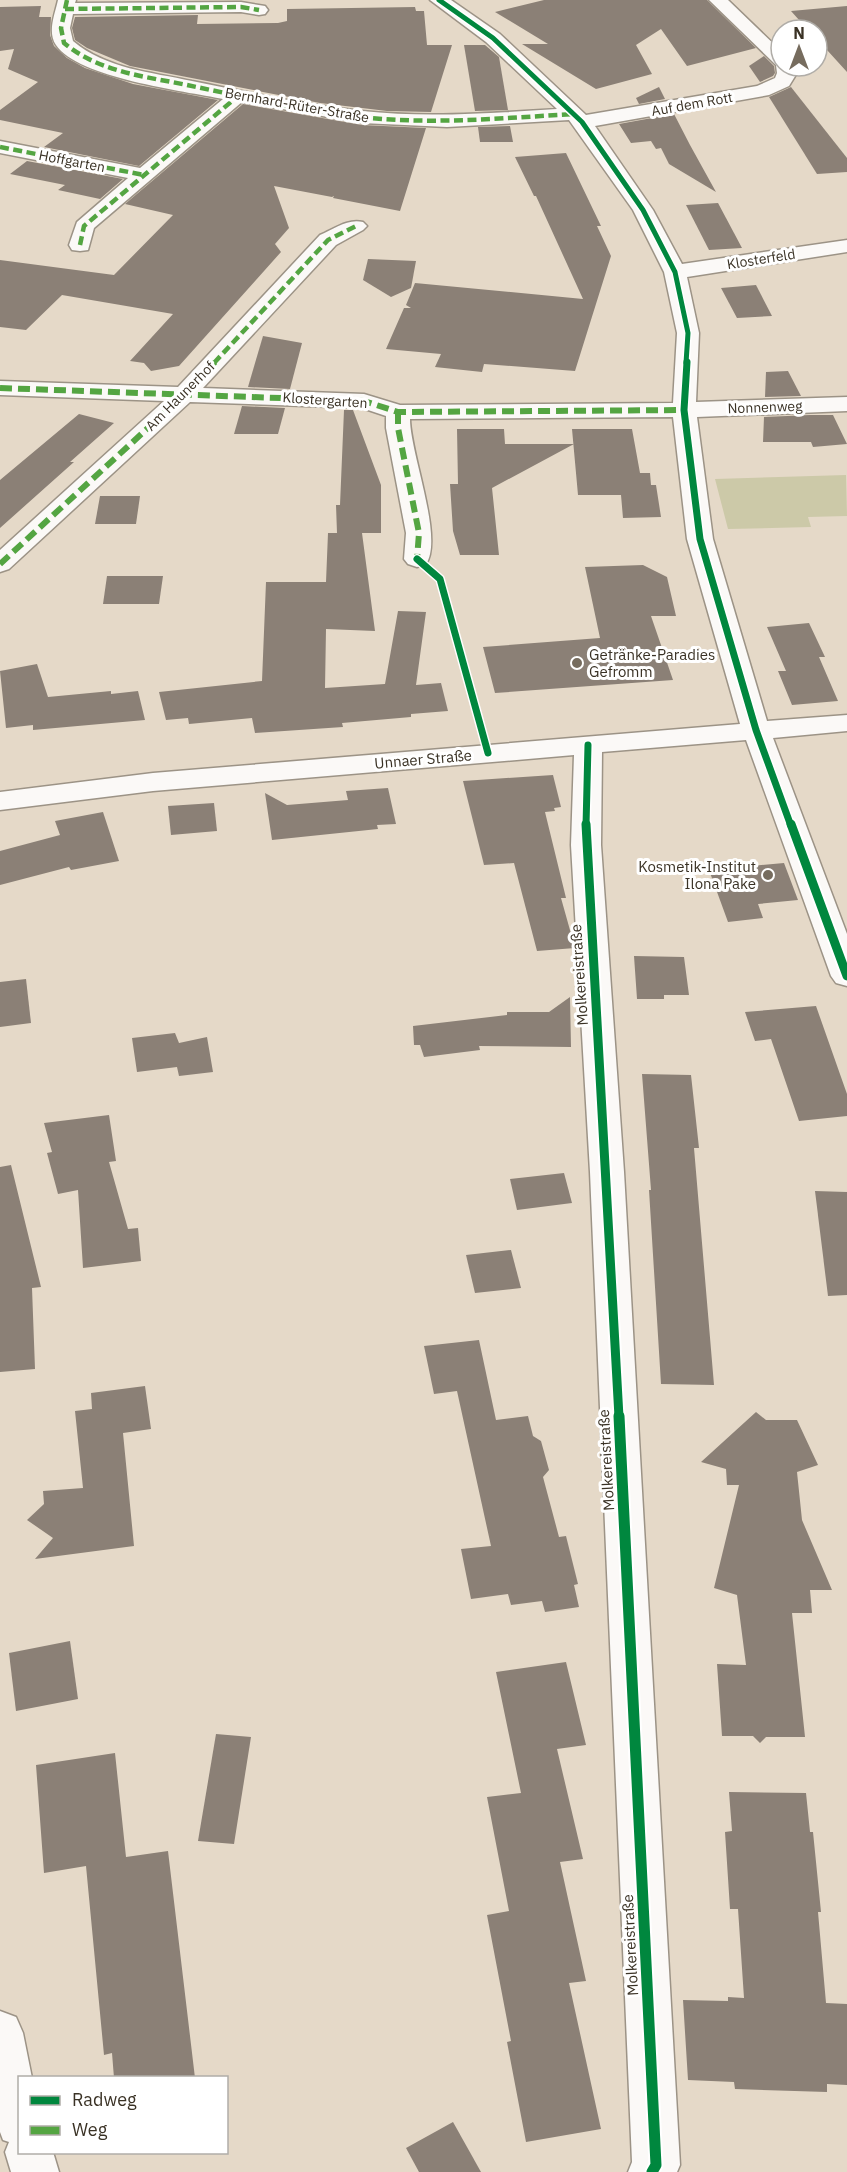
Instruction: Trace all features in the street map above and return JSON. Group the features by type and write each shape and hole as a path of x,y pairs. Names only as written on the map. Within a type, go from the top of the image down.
{"street":[{"path":"439,0 493,38 578,118 643,210 675,272 688,333 684,410 700,539 756,730 847,976"},
{"path":"718,0 769,49"},
{"name":"Bernhard-Rüter-Straße","path":"259,10 241,7 66,5 61,28 64,42 76,53 93,63 238,96 362,117 406,121 578,118"},
{"name":"Auf dem Rott","path":"578,118 762,91 782,82 784,78"},
{"path":"80,245 84,226 238,96"},
{"name":"Hoffgarten","path":"0,147 144,175"},
{"name":"Am Haunerhof","path":"0,564 186,393 328,240 356,226"},
{"name":"Klosterfeld","path":"675,272 847,246"},
{"name":"Klostergarten","path":"0,388 364,401 398,412 684,410"},
{"name":"Nonnenweg","path":"684,410 847,404"},
{"path":"398,412 398,428 419,533 417,559"},
{"name":"Unnaer Straße","path":"0,801 140,783 847,723"},
{"name":"Molkereistraße","path":"588,745 586,845 608,1195 633,1689 656,2165 652,2172"},
{"path":"0,2033 18,2117"},
{"path":"30,2154 35,2172"}],"shaded area":[{"path":"846,475 847,516 808,517 811,527 728,529 715,479"}],"building":[{"path":"544,0 707,0 756,48 687,66 661,29 636,45 652,74 596,89 522,44 548,44 495,12"},
{"path":"41,6 39,17 51,17 50,35 54,46 67,58 85,68 133,84 218,100 139,166 44,147 63,133 0,120 0,110 38,82 8,69 14,49 0,51 0,7"},
{"path":"847,6 847,72 829,52 829,18 797,18 791,11"},
{"path":"415,7 416,11 424,11 427,45 452,45 431,112 387,111 320,103 130,66 87,48 75,40 72,28 75,17 198,15 197,24 278,23 287,21 287,9"},
{"path":"464,45 485,45 499,57 508,110 475,111"},
{"path":"764,56 769,61 769,78 760,82 749,66"},
{"path":"659,87 665,99 639,104 636,98"},
{"path":"791,87 847,158 847,172 817,174 769,97"},
{"path":"243,104 362,125 426,128 400,211 333,198 334,196 274,186 289,228 275,244 281,252 179,366 151,371 144,363 130,361 173,314 62,295 26,330 0,327 0,260 114,275 173,215 125,204"},
{"path":"674,114 716,192 669,164 661,148 656,149 651,141 631,143 619,124"},
{"path":"510,126 513,142 480,142 478,127"},
{"path":"566,153 601,226 597,226 611,256 575,371 484,364 482,372 435,367 441,354 386,349 404,308 411,308 406,305 415,283 583,299 536,196 515,157"},
{"path":"27,161 123,179 100,199 58,190 65,185 10,174"},
{"path":"718,203 742,248 709,250 686,205"},
{"path":"368,259 416,261 411,288 391,297 363,280"},
{"path":"756,285 772,316 737,318 721,288"},
{"path":"263,336 302,343 290,389 248,387"},
{"path":"788,371 801,396 765,397 766,372"},
{"path":"242,406 285,408 278,434 234,434"},
{"path":"344,410 353,410 381,485 381,533 362,533 375,631 326,629 325,688 385,684 398,611 426,612 416,685 441,683 448,711 342,723 343,727 255,733 252,718 189,724 188,718 166,720 159,692 262,681 266,582 326,582 328,533 337,533 336,505 340,505"},
{"path":"79,414 114,423 0,528 0,480"},
{"path":"833,415 847,444 813,447 811,442 763,442 764,417"},
{"path":"457,429 504,429 505,444 574,444 492,488 499,555 460,555 453,531 450,484 458,484"},
{"path":"572,429 632,429 640,473 650,473 651,485 656,485 661,517 623,518 621,495 578,495"},
{"path":"100,496 140,496 136,524 95,524"},
{"name":"Getränke-Paradies Gefromm","path":"643,565 667,577 676,616 651,616 673,680 495,693 483,647 600,638 585,567"},
{"path":"107,576 163,576 159,604 103,604"},
{"path":"809,623 825,657 819,657 838,701 792,705 778,671 786,671 767,627"},
{"path":"37,664 48,697 138,691 145,720 33,730 33,725 6,728 0,671"},
{"path":"553,775 561,807 554,808 555,811 545,812 566,898 561,898 575,948 537,951 514,863 484,865 463,781"},
{"path":"388,788 396,824 377,825 378,829 272,840 265,793 287,805 348,800 346,791"},
{"path":"214,803 217,831 171,835 168,806"},
{"path":"103,812 119,861 71,870 69,867 0,885 0,851 60,835 55,821"},
{"path":"784,863 798,900 758,904 763,918 728,922 709,870"},
{"path":"634,956 684,957 689,995 664,995 664,999 637,999"},
{"path":"26,979 31,1023 0,1027 0,982"},
{"path":"570,997 571,1047 479,1046 480,1050 424,1057 420,1045 414,1045 413,1026 507,1015 507,1012 549,1012"},
{"path":"816,1006 847,1094 847,1116 799,1121 771,1039 755,1041 745,1012"},
{"path":"175,1033 179,1043 207,1037 213,1072 179,1076 177,1067 137,1072 132,1038"},
{"path":"642,1074 691,1075 699,1148 694,1148 714,1385 661,1384 649,1190 651,1190"},
{"path":"109,1115 116,1161 109,1162 128,1229 138,1228 141,1261 83,1268 78,1190 58,1194 47,1153 52,1152 44,1123"},
{"path":"11,1165 41,1287 32,1288 35,1369 0,1372 0,1167"},
{"path":"564,1173 572,1203 517,1210 510,1179"},
{"path":"815,1191 847,1192 847,1295 828,1296"},
{"path":"511,1250 521,1288 475,1293 466,1255"},
{"path":"479,1340 496,1420 528,1416 533,1436 541,1441 549,1470 543,1477 559,1537 566,1536 578,1584 574,1585 579,1607 545,1612 542,1601 511,1605 508,1594 471,1599 461,1549 491,1546 457,1391 434,1394 424,1346"},
{"path":"145,1386 151,1429 123,1433 134,1546 35,1559 53,1538 27,1520 44,1504 43,1491 83,1488 75,1411 92,1409 91,1393"},
{"path":"756,1412 766,1420 797,1420 818,1465 797,1472 802,1520 832,1590 810,1590 812,1613 792,1613 805,1737 766,1737 760,1743 753,1736 722,1736 717,1664 746,1665 737,1595 714,1588 739,1485 727,1485 726,1469 701,1462"},
{"path":"70,1641 78,1699 16,1711 9,1653"},
{"path":"566,1662 586,1745 557,1749 583,1859 560,1862 586,1981 569,1983 601,2129 526,2142 507,2042 511,2041 487,1915 509,1911 487,1797 521,1793 496,1672"},
{"path":"216,1734 251,1737 234,1844 198,1841"},
{"path":"115,1753 126,1857 168,1851 195,2076 114,2076 112,2053 104,2055 86,1866 44,1873 36,1765"},
{"path":"729,1792 806,1793 810,1832 813,1832 821,1912 818,1912 826,2003 847,2004 847,2085 827,2084 827,2092 735,2089 734,2082 688,2080 683,2000 728,2001 728,1997 744,1998 738,1909 730,1909 725,1832 732,1831"},
{"path":"453,2122 481,2172 419,2172 406,2148"}],"marked path":[{"path":"67,0 61,28 64,43 93,63 118,71 238,96 362,117 447,121 574,114"},
{"path":"65,9 241,7 259,10"},
{"path":"80,245 84,226 238,96"},
{"path":"0,147 144,175"},
{"path":"0,564 186,393 328,240 356,226"},
{"path":"0,388 364,401 398,412 684,410"},
{"path":"398,412 398,428 419,533 417,559 420,562"}],"cycle path":[{"path":"439,0 493,38 582,122 643,210 675,272 688,333 684,410 700,539 756,730 847,976"},
{"path":"417,559 440,579 488,753"},
{"path":"588,745 586,845 607,1172 656,2165 652,2172"}],"place":[{"name":"Getränke-Paradies Gefromm","path":"577,663"},
{"name":"Kosmetik-Institut Ilona Pake","path":"768,875"}]}
